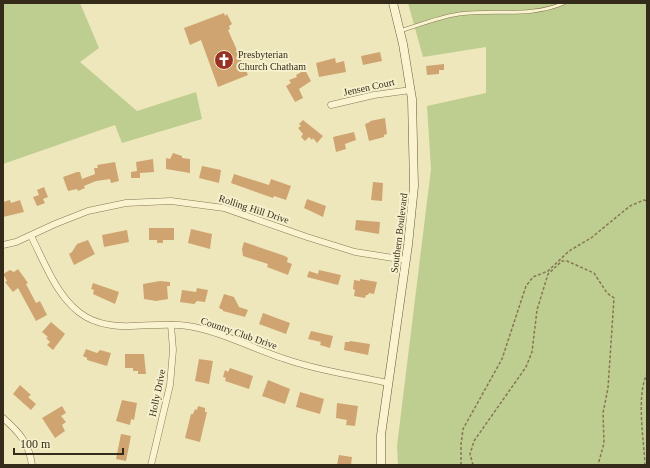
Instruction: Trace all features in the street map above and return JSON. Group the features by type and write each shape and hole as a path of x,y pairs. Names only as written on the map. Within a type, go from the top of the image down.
{"main road":[{"name":"Southern Boulevard","path":"381,465 380,435 406,260 414,180 411,90 393,3"}],"street":[{"name":"Jensen Court","path":"331,105 374,95 411,90"},
{"name":"Rolling Hill Drive","path":"3,245 31,236 74,216 111,206 152,201 188,202 213,205 237,212 307,237 355,252 406,260"},
{"name":"Country Club Drive","path":"31,236 62,294 76,310 97,322 116,327 171,325 203,329 319,370 388,382"},
{"name":"Holly Drive","path":"151,465 170,385 173,350 171,325"},
{"path":"3,418 22,437 28,448 32,465"}],"lane":[{"path":"400,31 458,14 531,12 551,8 564,3"}],"path":[{"path":"462,465 460,444 463,429 502,360 529,280 548,271 570,251 591,238 630,206 644,200 647,201"},
{"path":"473,465 470,454 474,441 526,367 532,352 537,310 548,274 562,261 566,261 594,273 607,293 614,298 608,388 603,413 604,443 598,465"},
{"path":"645,465 642,403 643,381 647,374"}],"green space":[{"path":"3,3 80,3 99,48 80,62 137,111 196,92 202,119 122,143 115,125 3,164"},
{"path":"408,3 647,3 647,465 398,465 397,446 431,169 427,106 486,93 486,47 423,57"}],"building":[{"name":"Presbyterian Church Chatham","path":"224,13 225,16 227,14 232,24 229,26 230,29 228,30 248,75 218,87 201,40 190,45 184,28"},
{"path":"380,52 382,61 363,65 361,56"},
{"path":"335,58 336,63 344,61 346,72 319,77 316,63"},
{"path":"444,64 444,70 439,70 439,74 427,75 426,66"},
{"path":"305,70 311,81 299,89 303,98 295,102 286,86 291,83 289,80 297,77 296,75"},
{"path":"385,118 387,134 384,135 384,137 369,141 365,124 370,121"},
{"path":"303,120 323,136 317,143 313,138 312,140 309,137 305,141 301,137 303,134 298,128 301,126 299,124"},
{"path":"354,132 356,140 345,144 346,149 336,152 333,137"},
{"path":"173,153 182,156 182,158 190,159 190,173 166,169 166,158 170,159"},
{"path":"153,159 154,172 140,173 140,178 131,178 131,172 137,171 136,162"},
{"path":"115,162 119,181 111,183 110,179 96,181 84,186 85,188 78,191 77,189 68,191 63,177 80,172 82,179 95,174 94,168 98,168 97,165"},
{"path":"202,166 221,170 219,183 199,178"},
{"path":"234,174 269,185 271,179 291,186 286,200 274,196 273,198 231,183"},
{"path":"373,182 383,183 382,201 371,200"},
{"path":"44,187 48,197 43,199 45,203 37,206 33,197 39,195 37,190"},
{"path":"307,199 326,206 323,217 304,208"},
{"path":"10,200 11,203 20,200 24,212 3,217 3,202"},
{"path":"356,220 380,222 379,234 355,230"},
{"path":"149,228 174,228 174,240 163,240 163,243 157,243 157,240 149,240"},
{"path":"191,229 212,234 210,249 188,243"},
{"path":"127,230 129,242 104,247 102,235"},
{"path":"88,240 95,254 74,265 69,254 77,244"},
{"path":"244,242 288,258 287,262 292,264 288,275 267,267 268,264 243,256 242,249"},
{"path":"18,269 28,283 26,284 36,303 40,301 47,315 36,321 18,288 13,292 5,282 7,281 3,274 10,270 14,272"},
{"path":"319,270 341,275 338,285 307,277 309,271 318,274"},
{"path":"360,279 377,282 374,294 369,293 365,298 354,296 354,280 360,281"},
{"path":"160,281 170,282 170,286 167,286 168,299 156,301 144,299 143,284"},
{"path":"93,283 119,292 115,304 93,294 94,290 91,289"},
{"path":"197,288 208,290 205,302 197,301 194,304 180,302 182,290 196,292"},
{"path":"224,294 234,297 239,307 248,310 245,317 223,311 219,308"},
{"path":"263,313 290,323 286,334 259,324"},
{"path":"51,322 65,334 53,350 47,345 50,342 46,338 48,337 42,332"},
{"path":"311,331 333,336 330,348 320,345 321,342 308,339"},
{"path":"350,341 370,344 368,355 344,350 345,342"},
{"path":"86,349 97,353 100,350 111,353 107,366 87,360 87,358 83,356"},
{"path":"125,354 144,354 146,374 138,374 138,371 133,371 133,368 125,368"},
{"path":"199,359 213,361 209,384 195,381"},
{"path":"230,368 253,376 249,389 225,381 226,378 223,377 225,370 228,372"},
{"path":"268,380 290,389 285,404 262,396"},
{"path":"20,385 31,395 28,397 36,404 31,410 13,394"},
{"path":"300,392 324,399 320,414 296,407"},
{"path":"122,400 137,403 134,420 131,419 130,425 116,421"},
{"path":"337,403 358,406 355,426 346,425 347,420 336,418"},
{"path":"62,406 66,413 61,416 66,422 62,425 65,431 55,438 42,418"},
{"path":"198,406 205,408 205,412 207,412 200,442 185,438 191,414 193,414 195,409 197,410"},
{"path":"121,434 131,436 126,461 116,459"},
{"path":"339,455 352,457 351,465 337,465"}],"place":[{"name":"Presbyterian Church Chatham","path":"224,60"}]}
